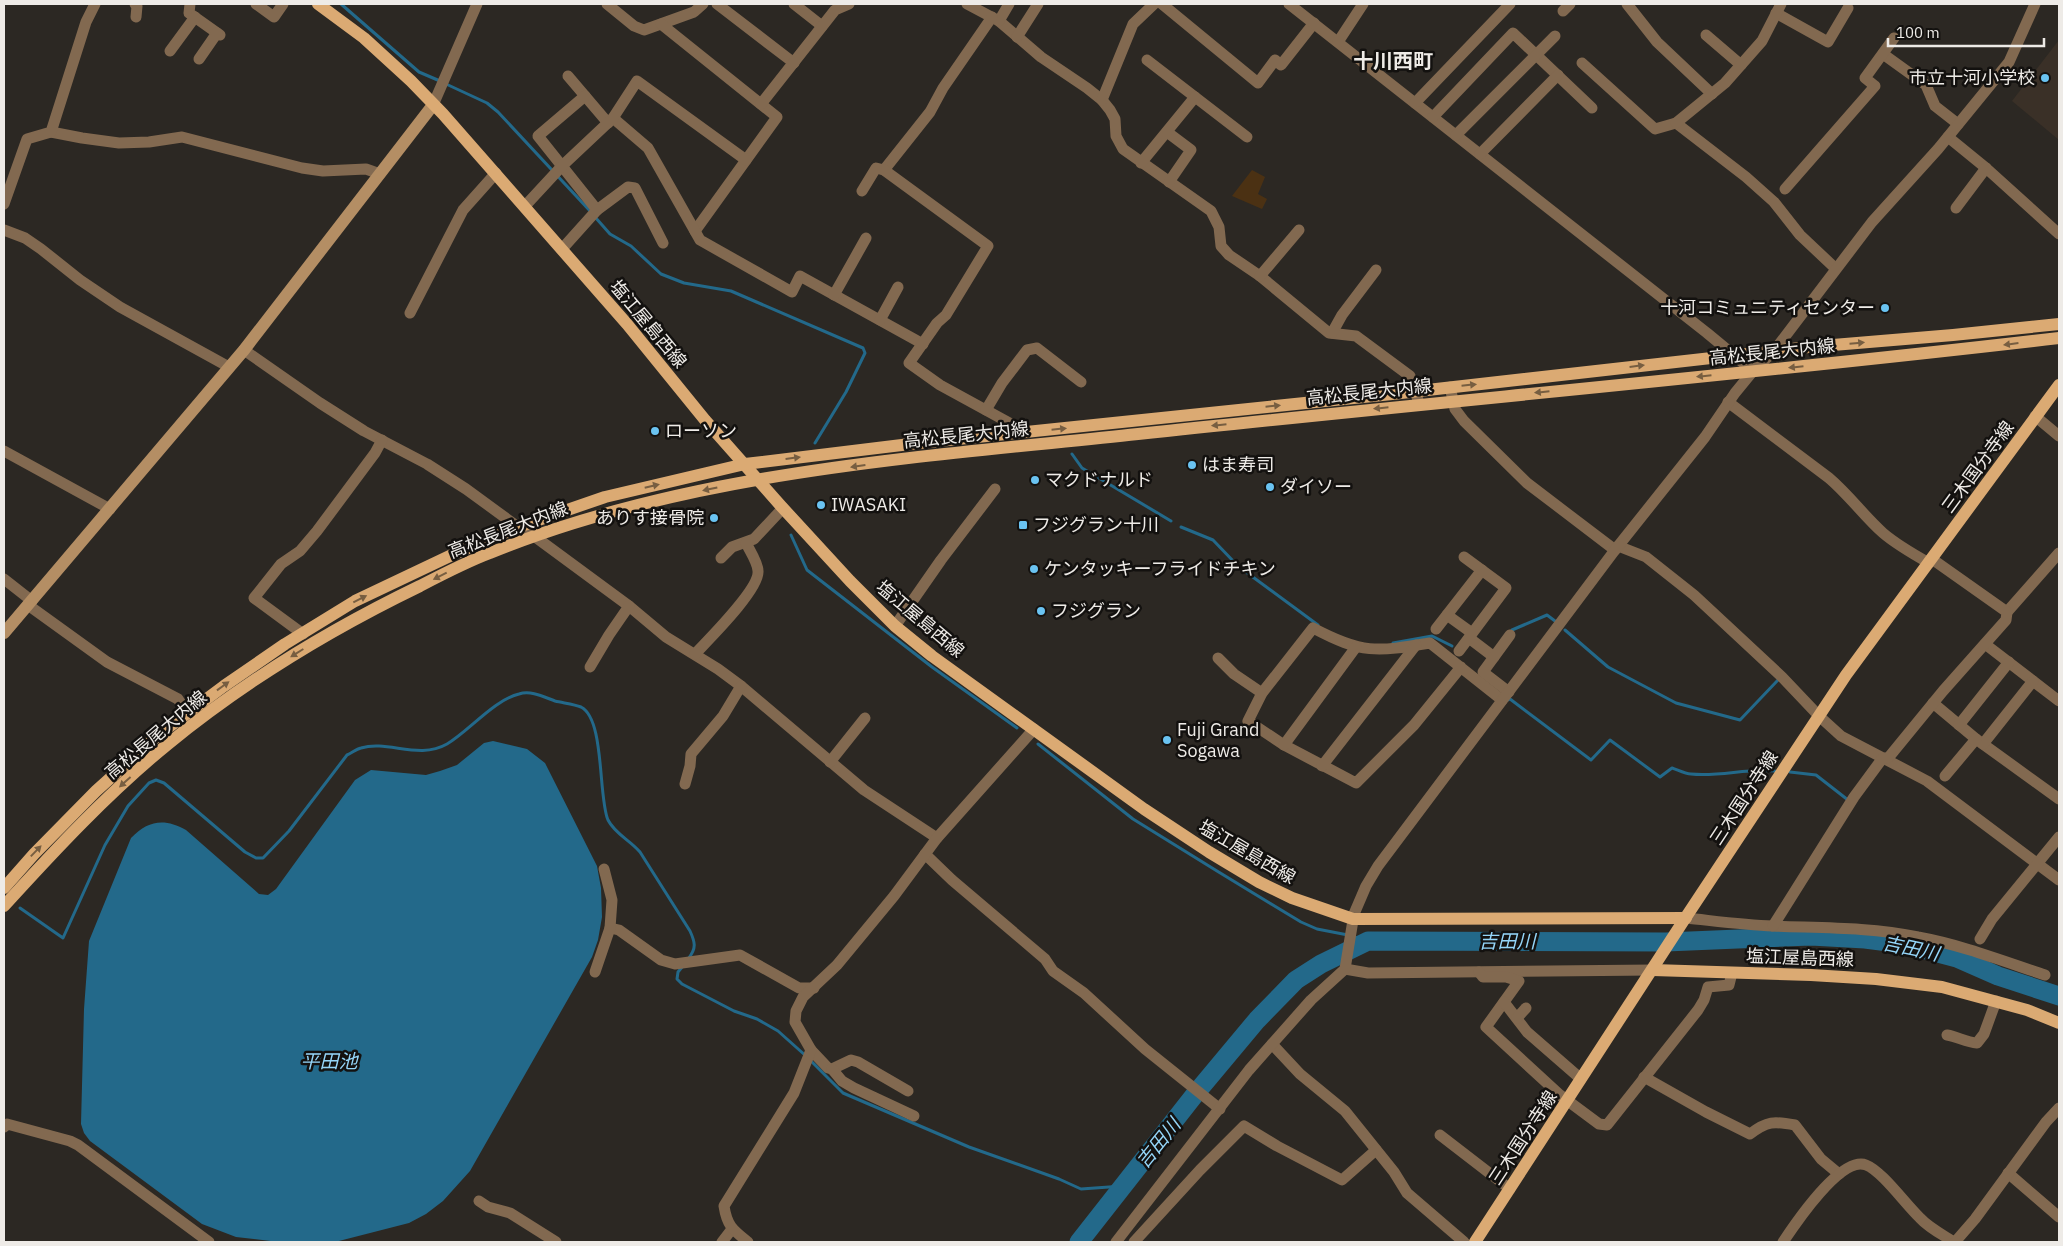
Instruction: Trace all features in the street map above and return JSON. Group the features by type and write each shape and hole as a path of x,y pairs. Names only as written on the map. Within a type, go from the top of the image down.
{"main road":[{"name":"塩江屋島西線","path":"318,4 364,38 411,81 525,206 654,355 705,420 758,480 850,582 895,626 932,656 1144,809 1224,861 1292,898 1353,923 1685,919"},
{"name":"高松長尾大内線","path":"4,888 34,854 96,792 157,736 224,686 302,634 363,597 454,554 518,528 605,497 745,464 910,444 1774,351 2059,324"},
{"name":"高松長尾大内線","path":"4,906 106,800 166,746 230,696 361,615 458,566 534,536 614,512 758,480 907,460 1419,404 1914,356 2059,338"},
{"name":"三木国分寺線","path":"1475,1242 1846,675 2059,385"},
{"name":"塩江屋島西線","path":"1654,969 1876,979 1942,987 2027,1010 2059,1023"}],"street":[{"path":"51,132 86,22 95,4"},
{"path":"135,4 137,6 136,16"},
{"path":"190,4 188,13 218,34 199,59"},
{"path":"256,4 274,16 283,4"},
{"path":"4,633 244,350 433,105 477,4"},
{"path":"608,4 634,26 644,30 694,12 702,4"},
{"path":"717,4 794,63"},
{"path":"794,4 822,26"},
{"path":"761,104 835,10 849,4"},
{"path":"970,4 995,19 1041,57 1102,100 1115,120 1116,136 1123,149 1141,164 1211,211 1219,227 1222,246 1229,255 1260,276 1329,333 1356,336 1410,376 1419,404"},
{"path":"884,170 930,112 943,88 995,19 1009,4"},
{"path":"1017,37 1038,4"},
{"path":"1102,100 1133,24 1154,4"},
{"path":"1162,4 1258,83 1275,60 1281,65 1314,23"},
{"path":"1289,4 1753,371"},
{"path":"1338,42 1363,4"},
{"path":"1415,103 1510,4"},
{"path":"1627,4 1658,42 1712,94"},
{"path":"1116,1242 1216,1106 1310,1000 1346,967 1353,923 1366,886 1378,866 1617,548 1705,437 1728,402 1753,371 1774,351 1835,268 1872,222 1948,137 2009,62 2035,4"},
{"path":"1582,63 1655,129 1676,122 1725,84 1762,41 1778,8 1828,42 1848,8"},
{"path":"170,51 195,17"},
{"path":"662,24 777,117 695,231"},
{"path":"1433,117 1513,33 1592,108"},
{"path":"1706,35 1741,65"},
{"path":"1456,136 1555,36"},
{"path":"1785,189 1875,86 1865,78 1894,38"},
{"path":"1883,54 1926,85 1934,106 1958,124"},
{"path":"1147,60 1247,137"},
{"path":"1480,154 1558,75"},
{"path":"568,76 585,96 611,121 648,148 700,240 792,292 800,276 923,344"},
{"path":"525,206 558,170 611,121 637,82 746,160"},
{"path":"585,96 538,136 558,170 594,213"},
{"path":"1141,164 1195,97"},
{"path":"1676,122 1746,177 1774,202 1800,235 1835,268"},
{"path":"4,204 27,139 51,132 119,143 149,142 182,137 302,168 323,171 366,169 380,174"},
{"path":"1166,132 1191,150 1169,182"},
{"path":"1948,137 1986,168 2059,234"},
{"path":"862,191 876,168 884,170 988,246 946,315 937,323 909,363 940,384 1015,426 1015,433"},
{"path":"1956,208 1986,168"},
{"path":"410,313 464,210 496,173"},
{"path":"562,249 594,213 628,186 635,188 663,243"},
{"path":"4,230 25,238 41,248 80,280 120,308 229,367"},
{"path":"1260,276 1299,230"},
{"path":"834,295 866,238"},
{"path":"1332,333 1342,315 1376,270"},
{"path":"880,320 898,287"},
{"path":"986,410 1002,383 1027,350 1038,348 1081,382"},
{"path":"244,350 320,403 427,464 466,489 518,528 534,536 629,606 666,637 718,669 741,686 864,790 937,838"},
{"path":"1450,387 1455,409 1464,422 1527,483 1617,548 1646,557 1694,595 1782,677 1841,736 1927,781 2059,880"},
{"path":"1728,402 1829,478 1842,489 1882,533 1899,546 1930,561 2007,612"},
{"path":"2036,416 2059,436"},
{"path":"302,634 254,598 281,564 300,551 317,531 375,453 382,440"},
{"path":"4,451 48,477 110,509"},
{"path":"895,626 941,560 995,489"},
{"path":"721,558 732,547 754,539 783,508"},
{"path":"694,654 750,592 758,579 758,570 746,543"},
{"path":"1773,926 1854,797 1882,759 1889,757 1933,703 2006,620 2007,612 2059,553"},
{"path":"1459,651 1506,588 1464,557"},
{"path":"1436,629 1482,570"},
{"path":"4,579 30,603 107,662 178,699 187,714"},
{"path":"590,667 629,606"},
{"path":"1447,615 1494,657"},
{"path":"1461,667 1414,725 1356,783 1284,745 1248,721 1262,693 1313,628 1335,640 1356,648 1383,650 1430,643 1461,667 1506,696"},
{"path":"1506,696 1483,672 1510,635"},
{"path":"1985,644 2059,701"},
{"path":"1322,766 1416,645"},
{"path":"1284,745 1356,648"},
{"path":"1218,658 1234,674 1262,693"},
{"path":"1959,725 2009,662"},
{"path":"1945,776 1979,742 2033,681"},
{"path":"685,784 691,754 723,716 741,686"},
{"path":"1933,703 1979,742 2059,799"},
{"path":"830,762 865,718"},
{"path":"914,1116 854,1088 842,1081 832,1069 809,1055 795,1022 796,1011 803,997 836,966 937,838 1034,729"},
{"path":"1980,939 1992,920 2059,837"},
{"path":"925,854 952,880 1045,959 1053,971 1084,992 1146,1049 1216,1106"},
{"path":"595,972 610,928 612,900 604,869"},
{"path":"1685,919 1773,926 1832,928 1917,936 1964,947 2045,975"},
{"path":"610,928 619,930 660,960 674,964 740,955 799,988 814,988"},
{"path":"1346,967 1368,973 1654,969"},
{"path":"1479,972 1483,977 1506,978 1519,981 1486,1027 1568,1101 1599,1124 1607,1125 1701,1005 1708,986 1729,985 1732,973"},
{"path":"1947,1035 1977,1043 1984,1034 1996,1001"},
{"path":"1504,1002 1527,1032 1582,1079"},
{"path":"1517,1018 1526,1008"},
{"path":"1272,1044 1300,1074 1344,1111 1394,1172 1407,1193 1464,1242"},
{"path":"748,1242 732,1229 726,1218 724,1206 794,1093 809,1055"},
{"path":"832,1069 851,1060 910,1089 898,1107"},
{"path":"1644,1077 1750,1134 1764,1124 1783,1123 1795,1126 1821,1158 1839,1174"},
{"path":"1783,1242 1808,1207 1839,1174 1856,1164 1866,1165 1880,1176 1922,1220 1955,1242 1976,1219 2046,1122 2059,1108"},
{"path":"4,1126 7,1124 70,1141 78,1145 210,1242"},
{"path":"1133,1242 1244,1126 1277,1146 1342,1180 1376,1150"},
{"path":"1440,1135 1510,1189"},
{"path":"2008,1174 2059,1217"},
{"path":"1133,1242 1159,1184"},
{"path":"479,1202 488,1207 510,1213 556,1242"},
{"path":"722,1242 732,1229"}],"shaded area":[{"name":"市立十河小学校","path":"2059,40 2059,140 2012,101"},
{"path":"1252,170 1265,177 1258,194 1267,199 1262,209 1232,196"}],"water":[{"name":"平田池","path":"493,741 527,749 545,763 597,866 601,888 602,917 598,940 592,957 470,1171 443,1201 426,1214 409,1223 335,1242 279,1242 236,1237 202,1224 90,1141 84,1133 81,1124 84,1009 89,941 131,838 137,832 150,824 164,823 178,826 186,830 259,894 268,895 276,889 355,780 371,770 426,775 457,765 484,743"}],"waterway":[{"path":"341,4 419,72 440,81"},
{"path":"446,84 487,103 498,112 591,212"},
{"path":"595,217 610,234 631,246 661,274 684,283 731,291 863,348 865,353 846,392 815,443"},
{"path":"1072,454 1082,468 1171,521"},
{"path":"1181,527 1213,540 1236,564"},
{"path":"791,535 807,570 932,667 1017,728"},
{"path":"1246,572 1318,625"},
{"path":"1512,630 1547,615 1555,621"},
{"path":"1565,630 1608,667 1676,703 1740,720 1778,680"},
{"path":"1393,643 1432,636 1452,646"},
{"path":"20,908 63,938 105,845 128,806 149,783 156,780 164,783 245,852 256,858 263,858 289,831 347,755 371,746 415,750 436,748 447,744 491,709 510,697 528,693 581,707 589,714 594,726 597,742 608,820 640,852 690,931 694,945 693,952 688,959"},
{"path":"1508,700 1510,699 1591,760 1610,740 1660,777 1672,768 1686,773 1702,775 1765,770 1775,771"},
{"path":"1038,744 1133,819 1217,871 1301,922 1317,929 1348,935"},
{"path":"1790,772 1816,775 1848,800"},
{"name":"吉田川","path":"1079,1242 1196,1093 1257,1020 1296,980 1321,964 1368,941 1666,942 1811,936 1865,939 1904,944 1957,958 1998,976 2059,996"},
{"path":"1354,937 1368,941"},
{"path":"683,966 678,972 677,979 682,984 734,1011 757,1019 778,1031 806,1056"},
{"path":"810,1060 843,1093 969,1147 1059,1179 1081,1189 1123,1186"}],"place":[{"name":"市立十河小学校","path":"2045,78"},
{"name":"十河コミュニティセンター","path":"1885,308"},
{"name":"ローソン","path":"655,431"},
{"name":"はま寿司","path":"1192,465"},
{"name":"マクドナルド","path":"1035,480"},
{"name":"ダイソー","path":"1270,487"},
{"name":"IWASAKI","path":"821,505"},
{"name":"ありす接骨院","path":"714,518"},
{"name":"フジグラン十川","path":"1023,525"},
{"name":"ケンタッキーフライドチキン","path":"1034,569"},
{"name":"フジグラン","path":"1041,611"},
{"name":"Fuji Grand Sogawa","path":"1167,740"}],"district":[{"name":"十川西町","path":"1393,61"}]}
